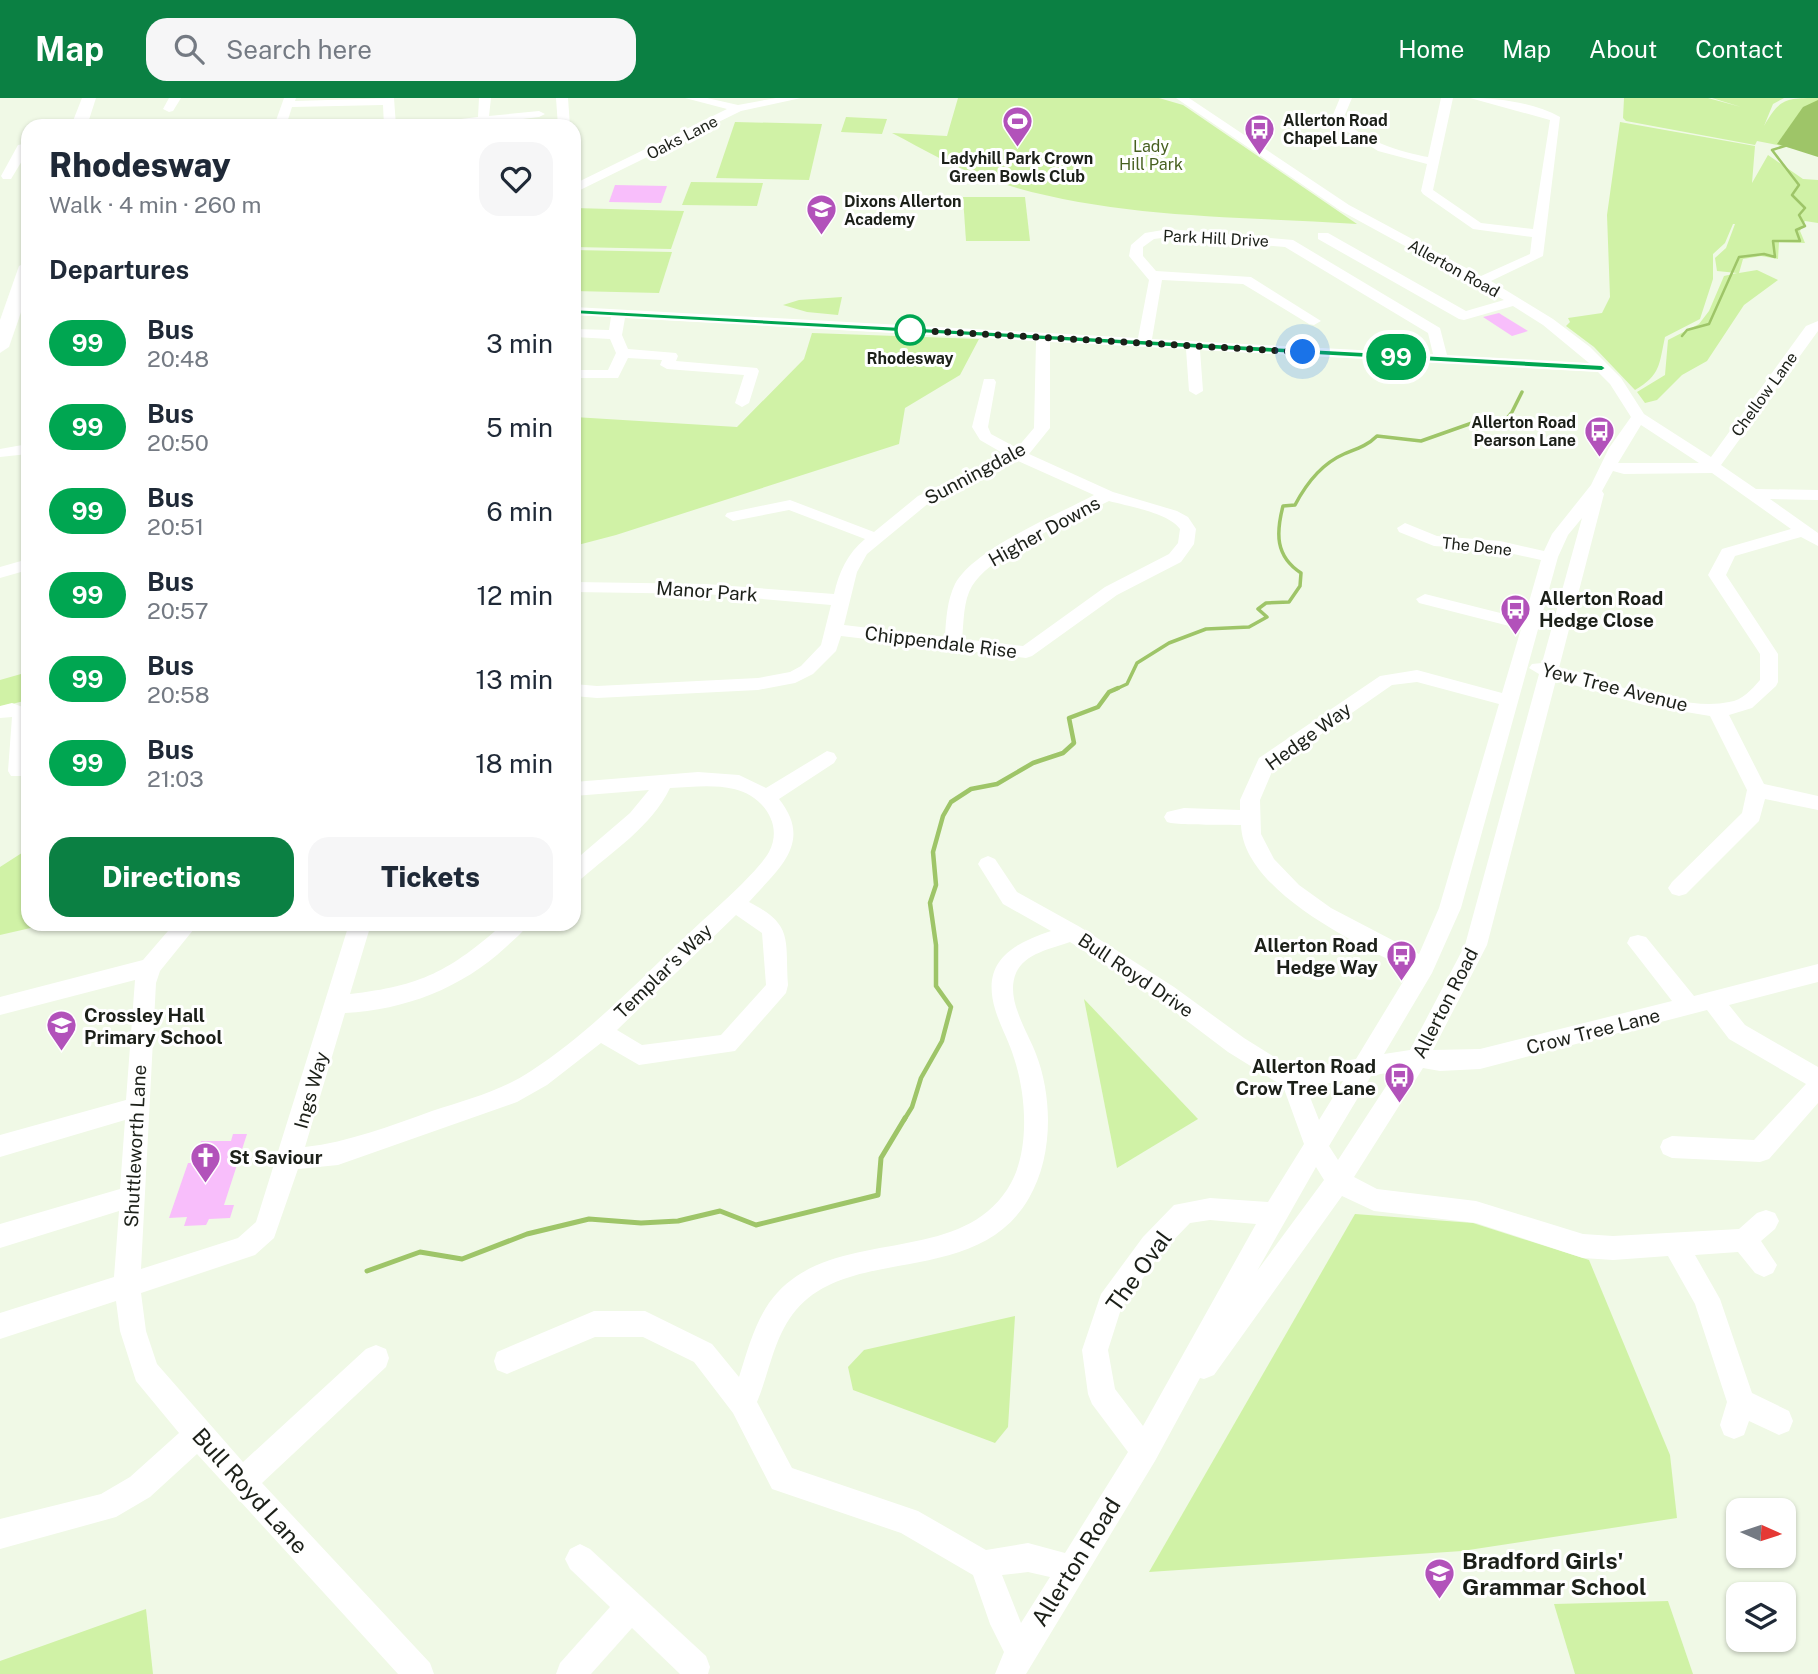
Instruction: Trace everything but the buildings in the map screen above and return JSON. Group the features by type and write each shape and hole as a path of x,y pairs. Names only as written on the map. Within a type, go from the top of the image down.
{"main road":[{"path":"82,119 89,98"},
{"path":"0,347 21,286"}],"street":[{"path":"483,119 485,98"},
{"path":"562,98 564,119"},
{"path":"691,98 738,108"},
{"name":"Oaks Lane","path":"581,186 738,108 795,98"},
{"name":"Allerton Road","path":"1144,1451 1338,1181 1418,1058 1476,945 1598,486 1608,465 1639,417 1627,394 1576,344 1514,301 1345,208 1182,98"},
{"path":"1346,98 1338,117 1339,122 1377,148 1397,156 1433,161"},
{"path":"1447,98 1427,191 1477,226 1539,234"},
{"path":"1479,282 1536,256 1556,119 1547,114 1480,98"},
{"path":"283,119 289,101 333,100 341,105 388,100 389,119"},
{"path":"511,119 539,114"},
{"path":"7,176 21,149"},
{"name":"Park Hill Drive","path":"1153,275 1136,256 1137,245 1150,236 1169,233 1288,243 1435,331 1441,359"},
{"path":"1323,236 1464,316 1514,301"},
{"path":"1153,275 1254,283 1314,321"},
{"path":"1144,343 1156,279 1153,275"},
{"path":"581,311 1602,368"},
{"path":"581,374 613,376 623,353 615,334 619,314"},
{"name":"Chellow Lane","path":"1713,468 1811,328 1818,325"},
{"path":"581,333 615,334"},
{"name":"Sunningdale","path":"581,691 597,692 774,682 795,677 821,659 830,647 840,600 853,562 876,538 924,499 1017,455 1032,443 1042,428 1043,337"},
{"path":"1193,346 1196,391"},
{"path":"623,353 671,356 667,365 752,371 742,403"},
{"name":"Chippendale Rise","path":"835,630 1026,652 1111,591 1182,552 1188,529 1178,517 1107,495 1017,455 985,436 980,427 989,382"},
{"path":"1639,417 1811,536"},
{"path":"2,453 21,450"},
{"path":"1608,465 1625,468 1713,468"},
{"name":"Allerton Road","path":"1015,1663 1144,1451 1275,1214 1424,967 1450,908 1550,557 1560,534 1598,486"},
{"path":"1750,494 1818,495"},
{"name":"Higher Downs","path":"953,642 959,596 968,578 975,571 1107,495"},
{"path":"733,516 790,505 876,538"},
{"name":"The Dene","path":"1405,528 1434,541 1500,546 1550,557"},
{"name":"Yew Tree Avenue","path":"1520,664 1668,704 1717,710 1744,705 1769,682 1769,654 1717,575 1728,553 1811,536"},
{"path":"0,573 21,566"},
{"name":"Manor Park","path":"581,587 706,589 840,600"},
{"path":"1425,599 1530,626"},
{"name":"Hedge Way","path":"1424,967 1335,921 1294,894 1261,857 1248,818 1254,780 1266,763 1387,680 1417,676 1510,701"},
{"path":"0,712 12,709 21,714"},
{"path":"1679,888 1752,816 1756,790 1717,710"},
{"path":"15,772 21,722"},
{"path":"581,788 720,779 739,782 767,797 827,758"},
{"path":"581,867 649,807 660,793 663,782"},
{"path":"1756,790 1818,803"},
{"name":"Templar's Way","path":"291,1160 338,1154 509,1095 539,1078 600,1031 734,904 778,856 785,833 781,815 767,797"},
{"path":"1174,817 1184,815 1248,818"},
{"name":"Bull Royd Drive","path":"988,864 1010,898 1072,933 1166,993 1236,1045 1292,1080"},
{"path":"600,1031 639,1055 718,1046 733,1040 771,998 777,985 773,930 757,916 734,904"},
{"path":"0,1006 150,967 181,931"},
{"name":"Ings Way","path":"0,1326 246,1247 257,1240 265,1230 291,1160 358,931"},
{"path":"336,1004 363,1004 448,977 475,961 509,931"},
{"path":"743,1403 768,1327 786,1302 809,1280 862,1262 951,1245 977,1234 1007,1210 1024,1184 1033,1152 1035,1108 1028,1064 1004,1006 1001,988 1007,969 1019,953 1072,933"},
{"path":"1639,943 1690,1007"},
{"name":"Shuttleworth Lane","path":"127,1284 136,1107 145,983 150,967"},
{"name":"Crow Tree Lane","path":"1366,1067 1418,1058 1440,1061 1480,1059 1818,973"},
{"path":"1713,1001 1737,1032 1818,1079"},
{"path":"1366,1067 1292,1080 1317,1147 1338,1181 1374,1200 1476,1212 1583,1246 1613,1248 1744,1240 1766,1221"},
{"path":"1672,1147 1760,1151 1818,1087"},
{"path":"0,1146 136,1107"},
{"path":"0,1236 133,1196"},
{"name":"The Oval","path":"1144,1451 1102,1394 1095,1350 1110,1303 1152,1245 1183,1213 1210,1209 1275,1214"},
{"path":"1744,1240 1764,1265"},
{"path":"1675,1245 1707,1299 1738,1414 1779,1421"},
{"name":"Bull Royd Lane","path":"127,1284 133,1331 146,1373 198,1434 419,1674"},
{"path":"507,1361 594,1324 645,1324 703,1353 743,1403 782,1479 908,1521 985,1565 1015,1663"},
{"path":"242,1482 376,1358"},
{"path":"0,1534 106,1507 140,1488 198,1434"},
{"path":"985,1565 1021,1555 1046,1559 1070,1571"},
{"path":"580,1559 695,1667"},
{"path":"571,1674 630,1607"}],"green space":[{"name":"Lady Hill Park","path":"958,98 1159,98 1183,105 1357,224 1171,214 1078,202 1032,192 976,175 892,133 947,136"},
{"path":"1624,98 1708,98 1741,107 1712,98 1784,98 1773,104 1764,126 1775,110 1785,102 1798,98 1818,98 1818,153 1757,141 1755,145 1626,121 1623,118"},
{"path":"846,117 887,119 882,134 841,132"},
{"path":"735,122 822,124 809,180 716,178"},
{"path":"1620,122 1755,146 1752,183 1768,155 1803,179 1818,180 1818,223 1805,221 1800,231 1805,243 1779,242 1778,259 1761,256 1743,259 1739,273 1757,270 1778,280 1744,305 1707,361 1682,375 1657,400 1645,403 1637,392 1665,375 1668,340 1699,324 1709,311 1724,276 1737,273 1717,271 1715,258 1726,248 1735,224 1725,243 1713,254 1713,279 1700,319 1665,337 1658,368 1644,385 1635,390 1594,347 1566,326 1570,322 1568,318 1602,313 1610,297 1607,215"},
{"path":"691,182 763,183 757,206 682,205"},
{"path":"963,197 1025,197 1030,241 966,241"},
{"path":"581,208 684,211 671,249 581,247"},
{"path":"581,250 672,252 659,293 581,291"},
{"path":"842,297 838,315 807,312 783,305 799,300"},
{"path":"812,333 979,339 960,375 905,408 899,444 581,544 581,417 737,427 804,359"},
{"path":"21,674 21,702 0,707 0,680"},
{"path":"21,854 21,930 0,935 0,867"},
{"path":"1084,999 1198,1119 1117,1168"},
{"path":"1355,1214 1473,1223 1589,1260 1670,1455 1677,1518 1462,1551 1149,1572"},
{"path":"1015,1316 1008,1427 995,1443 853,1390 848,1367 864,1350"},
{"path":"1668,1601 1693,1674 1575,1674 1554,1604"},
{"path":"146,1609 153,1674 0,1674 0,1661"}],"shaded area":[{"path":"1818,100 1818,157 1777,144 1803,107"}],"waterway":[{"path":"1682,336 1687,330 1709,324 1739,257 1764,254 1775,257 1773,241 1800,241 1796,230 1805,226 1799,215 1805,208 1792,195 1799,185 1772,150 1791,144"},
{"path":"1114,690 1127,684 1137,663 1169,643 1206,629 1249,627 1267,617 1258,609 1266,603 1289,602 1300,586 1301,573 1292,566 1282,551 1279,525 1283,506 1295,505 1309,482 1328,463 1377,436 1421,441 1472,423 1499,428 1512,412 1522,392"},
{"path":"904,1120 912,1107 921,1078 942,1041 951,1007 936,986 936,945 930,903 936,885 933,852 943,816 951,802 971,789 997,784 1033,763 1063,753 1074,743 1069,718 1098,707 1109,692 1118,688"},
{"path":"367,1271 420,1252 462,1259 527,1234 589,1219 641,1223 678,1221 720,1211 756,1225 878,1195 881,1158 905,1118"}],"bus line":[{"name":"99","path":"581,311 797,326 961,332 1602,368"}],"place":[{"name":"Ladyhill Park Crown Green Bowls Club","path":"1017,148"},
{"name":"Allerton Road Chapel Lane","path":"1260,156"},
{"name":"Dixons Allerton Academy","path":"821,237"},
{"name":"Rhodesway","path":"910,330"},
{"name":"Allerton Road Pearson Lane","path":"1599,458"},
{"name":"Allerton Road Hedge Close","path":"1516,636"},
{"name":"Allerton Road Hedge Way","path":"1401,983"},
{"name":"Crossley Hall Primary School","path":"61,1053"},
{"name":"Allerton Road Crow Tree Lane","path":"1399,1104"},
{"name":"St Saviour","path":"206,1184"},
{"name":"Bradford Girls' Grammar School","path":"1439,1601"}],"route":[{"path":"910,330 1303,352"}]}
